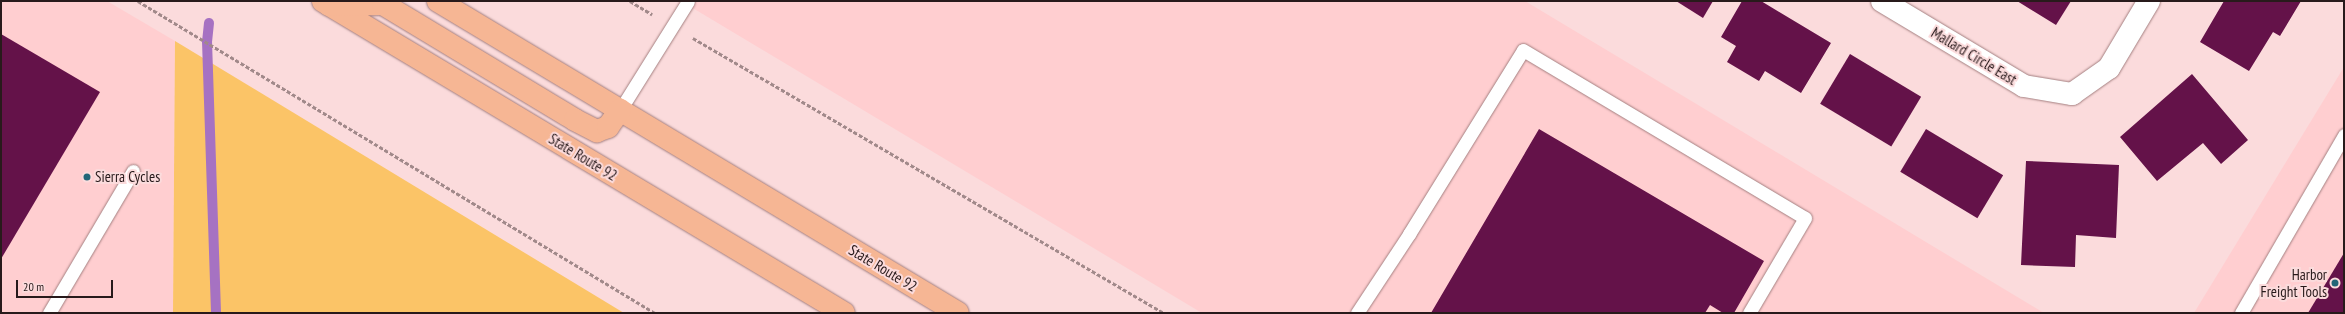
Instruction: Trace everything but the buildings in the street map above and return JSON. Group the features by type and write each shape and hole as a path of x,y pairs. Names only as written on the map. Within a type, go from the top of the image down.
{"main road":[{"name":"State Route 92","path":"438,1 958,313"},
{"name":"State Route 92","path":"326,3 844,313"},
{"path":"326,3 383,4 574,120 597,131 608,127 620,110"}],"street":[{"name":"Mallard Circle East","path":"1882,1 2024,86 2072,94 2109,68 2149,1"}],"lane":[{"path":"620,110 688,1"},
{"path":"1357,313 1410,234 1523,50 1805,218 1749,313"},
{"path":"2241,313 2344,135"},
{"path":"49,313 133,171"}],"path":[{"path":"138,1 655,313"},
{"path":"630,1 1164,313"}],"shaded area":[{"name":"Sierra Cycles","path":"1,1 107,1 175,41 173,313 1,313"},
{"path":"681,1 1525,1 2044,313 1202,313"},
{"path":"175,41 624,313 173,313"},
{"path":"2344,67 2344,313 2194,313"}],"waterway":[{"path":"209,23 207,41 216,313"}],"place":[{"name":"Sierra Cycles","path":"87,177"},
{"name":"Harbor Freight Tools","path":"2335,283"}]}
